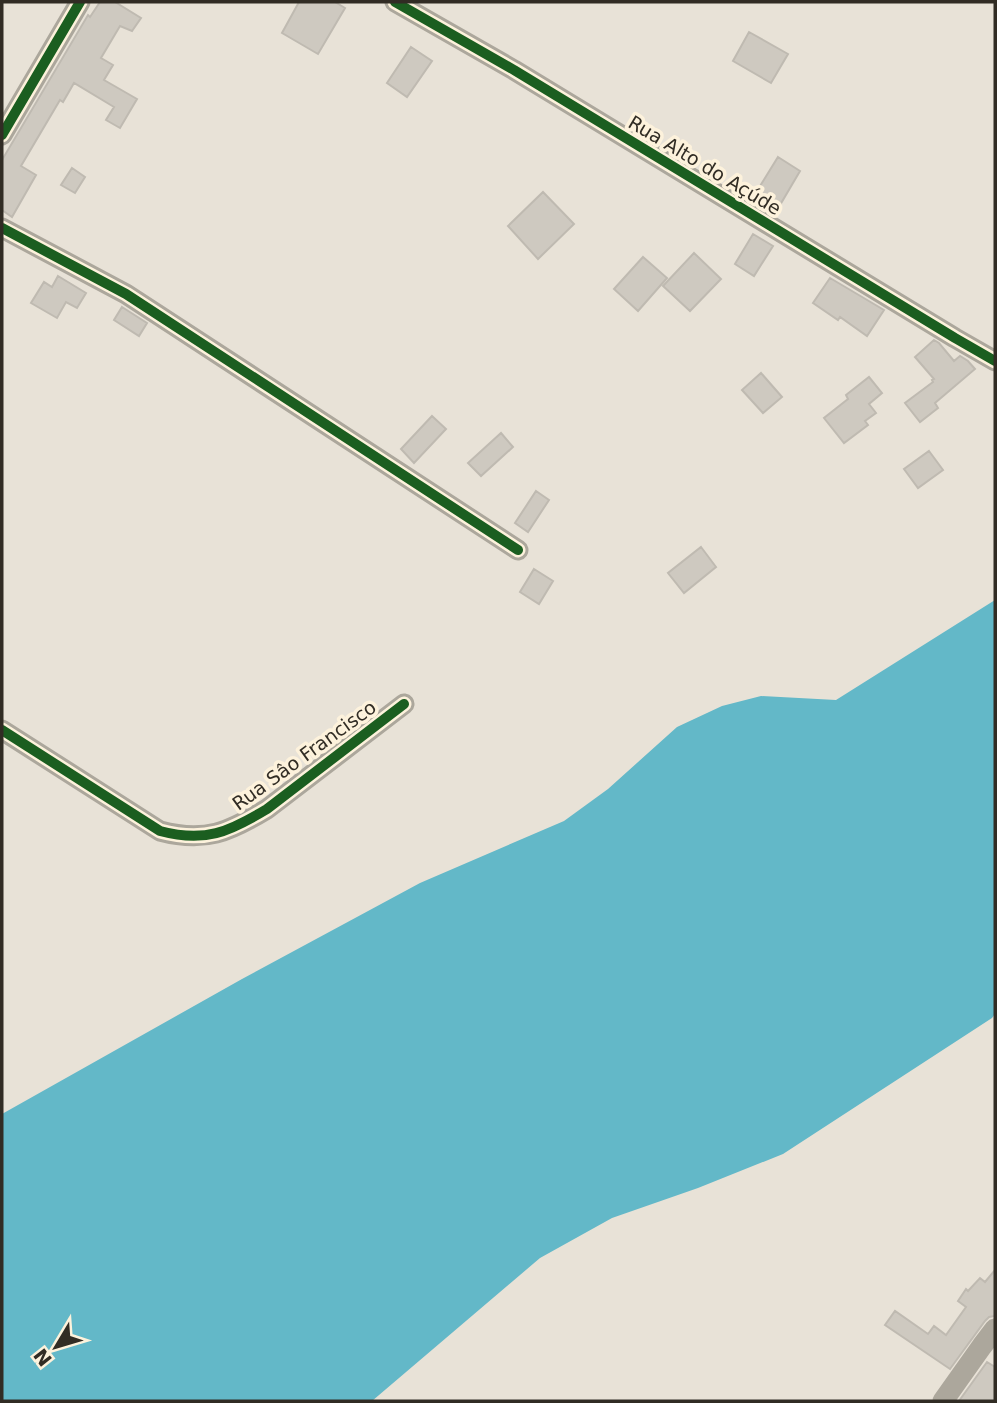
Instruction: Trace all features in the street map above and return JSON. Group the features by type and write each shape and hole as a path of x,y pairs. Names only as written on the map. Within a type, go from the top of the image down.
{"street":[{"path":"2,135 80,2"},
{"name":"Rua Alto do Açúde","path":"395,2 514,70 995,361"},
{"path":"2,228 126,294 518,550"},
{"name":"Rua Sâo Francisco","path":"2,730 160,831 179,836 202,836 224,832 267,809 404,704"},
{"path":"943,1401 995,1329"}],"water":[{"path":"995,600 995,1014 992,1018 783,1154 612,1218 540,1258 372,1401 2,1401 2,1114 420,883 564,821 608,789 677,727 722,706 761,696 836,700"}],"building":[{"path":"100,2 115,2 141,18 132,31 120,26 101,58 113,65 104,80 137,99 120,128 106,120 114,107 74,83 63,102 60,100 21,166 36,175 12,217 2,210 2,160 88,15 90,17"},
{"path":"299,2 335,2 345,8 318,54 282,33"},
{"path":"749,32 788,54 771,83 733,61"},
{"path":"411,47 432,61 407,97 387,83"},
{"path":"778,157 800,171 780,205 757,191"},
{"path":"72,168 85,177 75,193 61,185"},
{"path":"543,192 574,224 538,259 508,226"},
{"path":"753,234 773,246 754,276 735,264"},
{"path":"694,253 721,279 690,311 663,286"},
{"path":"643,257 667,278 638,311 614,289"},
{"path":"58,276 86,293 77,308 66,302 57,318 31,303 44,282 52,287"},
{"path":"830,278 884,310 867,336 840,317 838,320 813,303"},
{"path":"122,307 147,323 139,336 114,320"},
{"path":"934,340 954,361 960,356 975,369 935,403 938,408 920,422 905,403 933,382 934,379 915,357"},
{"path":"761,373 782,397 763,413 742,390"},
{"path":"869,377 882,393 869,404 876,413 865,421 868,425 844,443 824,418 848,399 846,395"},
{"path":"432,416 446,429 414,463 401,449"},
{"path":"501,433 513,447 481,476 468,463"},
{"path":"929,451 943,470 918,488 904,469"},
{"path":"536,491 549,500 528,532 515,523"},
{"path":"701,547 716,567 684,593 668,573"},
{"path":"534,569 553,581 539,604 520,592"},
{"path":"995,1270 995,1316 985,1321 950,1369 885,1325 895,1311 928,1334 934,1326 946,1335 966,1307 958,1301 966,1289 968,1291 980,1278 985,1282"},
{"path":"987,1362 995,1367 995,1401 959,1401"}],"cycle path":[{"path":"2,135 80,2"},
{"path":"395,2 514,70 995,361"},
{"path":"2,228 126,294 518,550"},
{"path":"2,730 160,831 190,836 228,829 267,809 404,704"}]}
